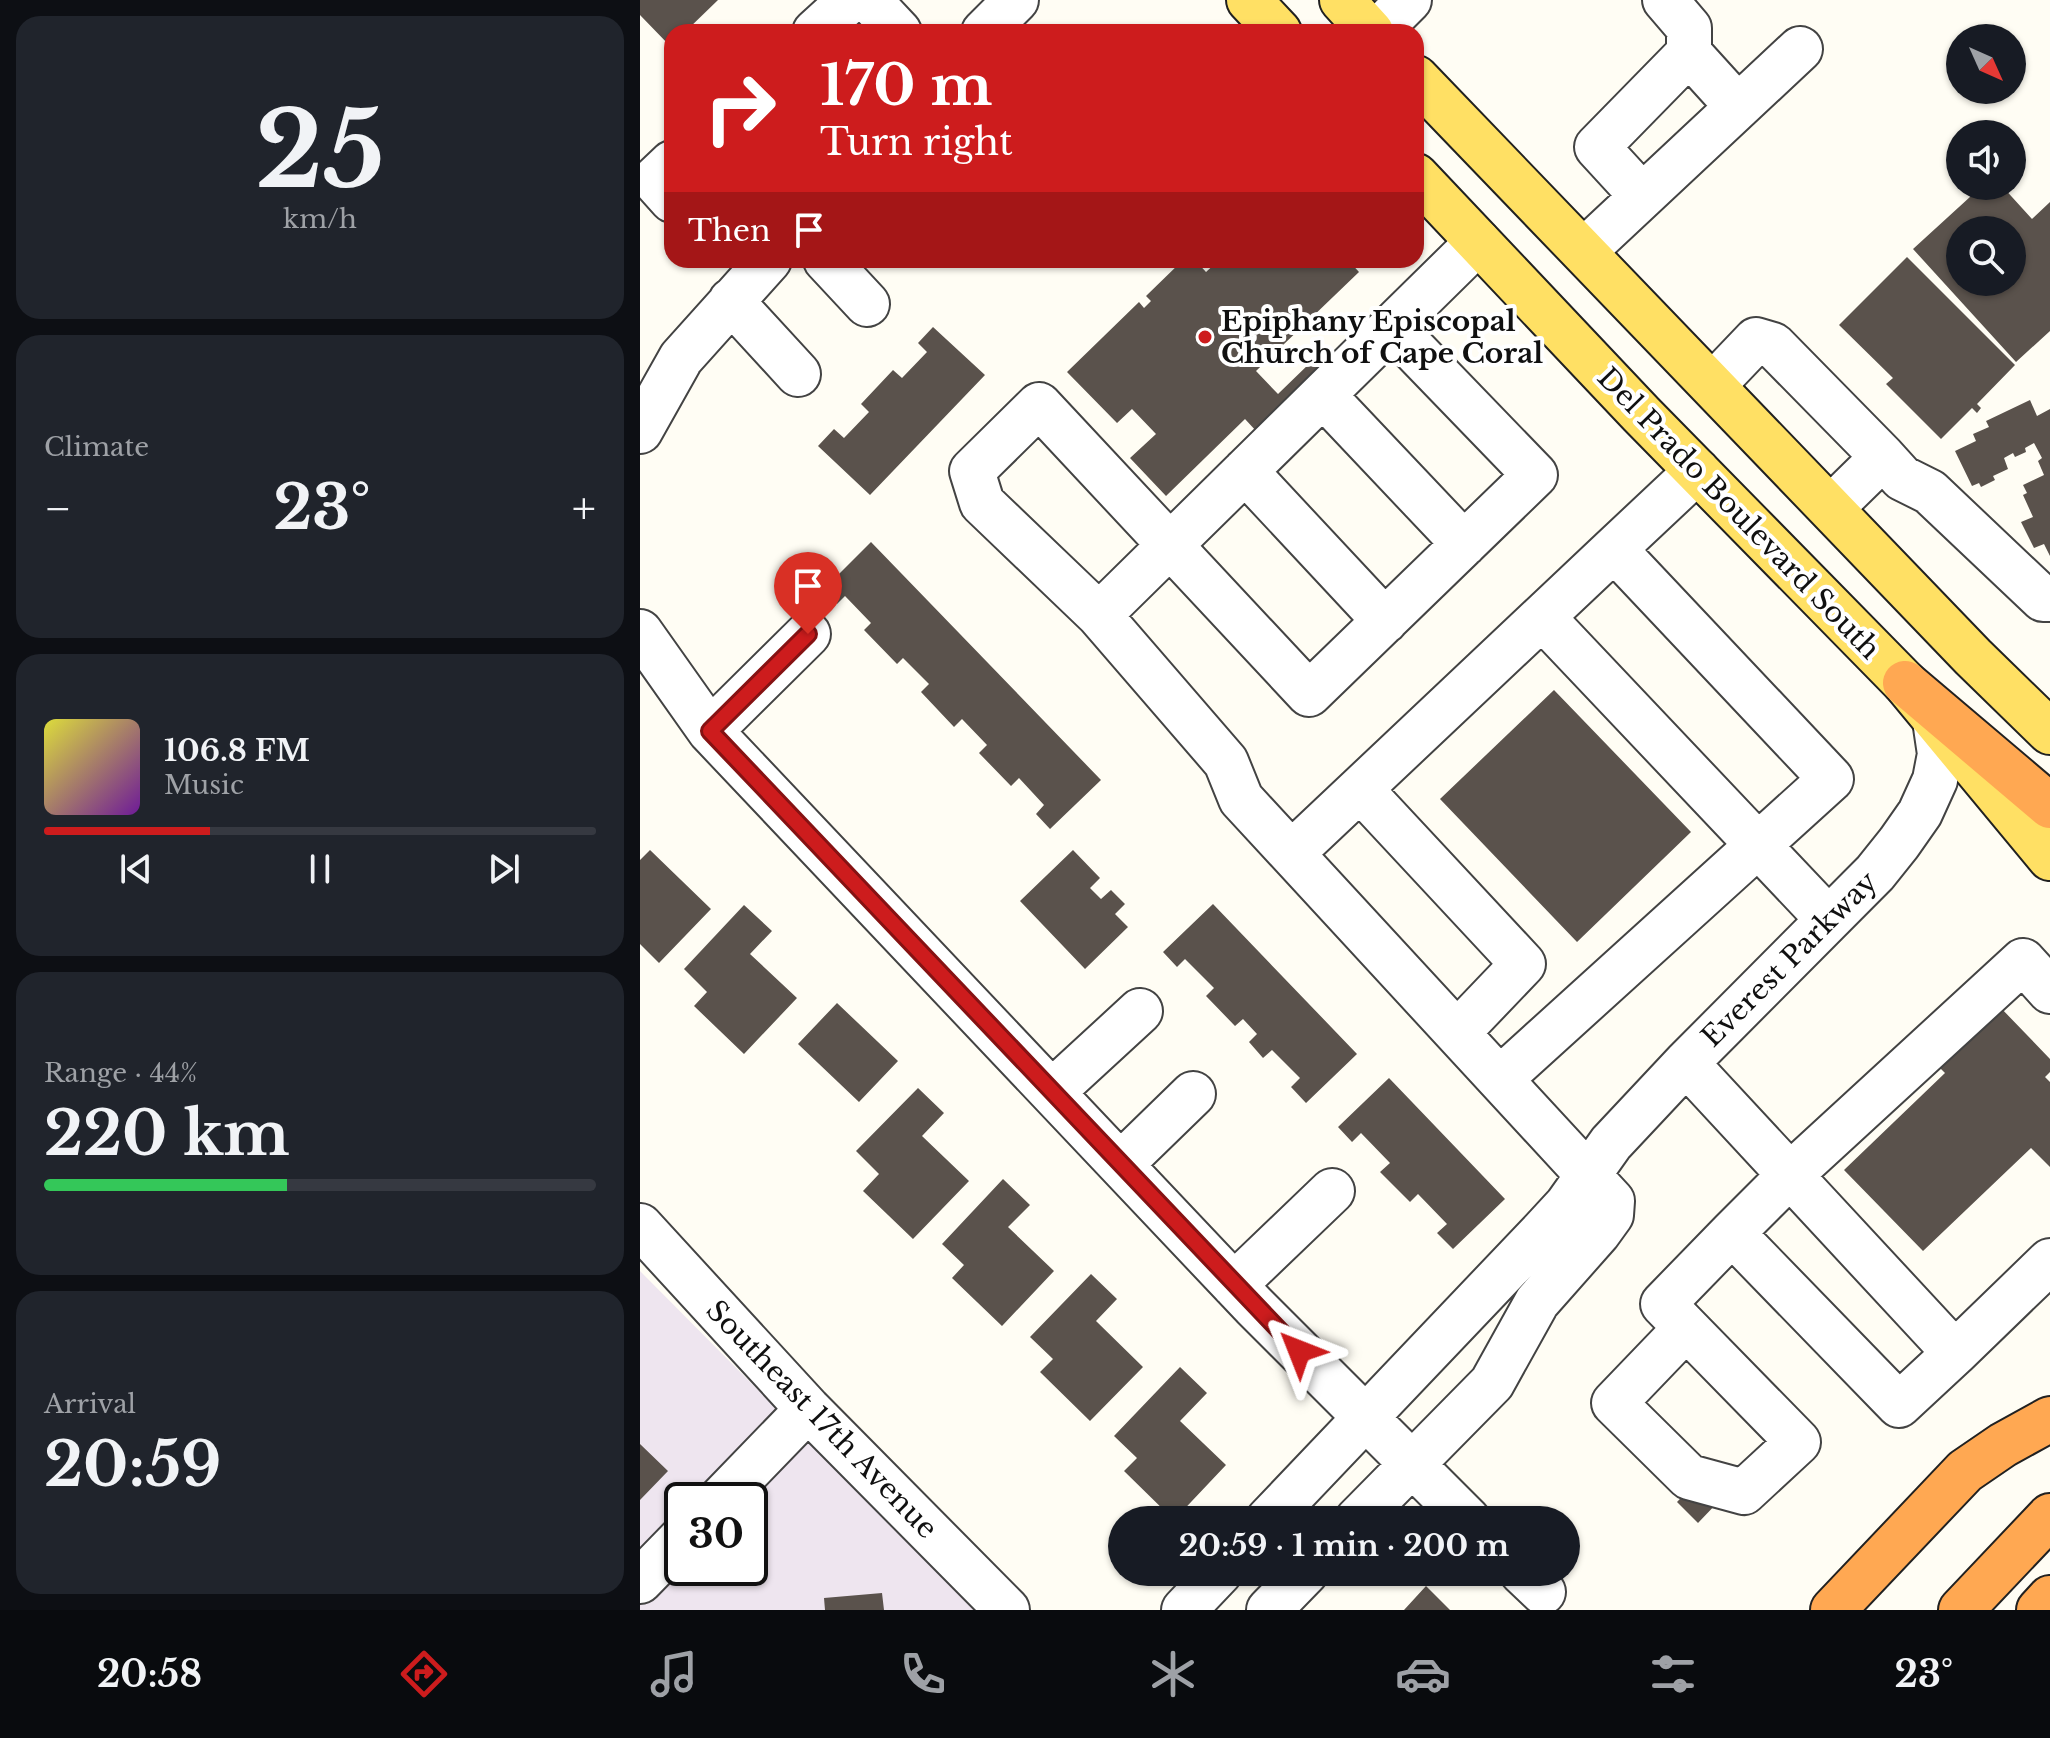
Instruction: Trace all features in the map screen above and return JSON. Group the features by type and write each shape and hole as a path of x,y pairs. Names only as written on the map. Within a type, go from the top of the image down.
{"highway":[{"path":"1905,683 2050,806"},
{"path":"1833,1610 1965,1471 2003,1445 2050,1420"},
{"path":"1872,1610 2050,1420"},
{"path":"1961,1610 2050,1516"},
{"path":"2039,1610 2050,1598"}],"main road":[{"path":"1249,0 1272,24"},
{"path":"1342,0 1366,24"},
{"path":"1424,86 1831,508 2043,715"},
{"name":"Del Prado Boulevard South","path":"1424,185 1697,471 1905,683 2050,858"}],"street":[{"path":"824,24 850,0"},
{"path":"869,0 892,24"},
{"path":"992,24 1016,0"},
{"path":"1383,24 1409,0"},
{"path":"1665,0 1689,28 1689,53 1738,107"},
{"path":"1584,251 1800,49"},
{"path":"1642,196 1597,147 1689,53"},
{"path":"664,171 654,180 664,191"},
{"path":"1099,615 1478,242"},
{"path":"833,268 867,304"},
{"path":"640,431 681,358 743,276 798,374"},
{"path":"1371,1506 1492,1383 1537,1302 1598,1233 1611,1215 1612,1201 1241,799 1226,762 1099,615 982,503 972,471 1039,405 1309,694 1535,475 1392,327"},
{"path":"1713,385 1756,340 1773,345 1902,478 1930,492 2043,599 2050,599"},
{"path":"1323,395 1464,544"},
{"path":"1831,508 1883,457"},
{"path":"1245,471 1385,621"},
{"path":"1293,852 1697,471"},
{"path":"1500,1079 1831,779 1614,549"},
{"path":"1542,617 1828,919"},
{"path":"640,632 710,731 1234,1285 1453,1506"},
{"path":"710,731 808,634"},
{"name":"Everest Parkway","path":"1281,1506 1567,1205 1611,1143 1686,1063 1875,873 1920,813 1939,767 1935,720"},
{"path":"1360,789 1523,964 1458,1032"},
{"path":"1686,1328 1663,1304 1790,1175 2023,961 2050,991"},
{"path":"1052,1092 1140,1011"},
{"path":"1686,1063 1955,1353"},
{"path":"1121,1164 1193,1094"},
{"path":"1234,1285 1332,1191"},
{"name":"Southeast 17th Avenue","path":"640,1226 808,1409 1007,1610"},
{"path":"1732,1233 1899,1405 2050,1261"},
{"path":"737,1482 808,1409"},
{"path":"640,1581 664,1556"},
{"path":"1184,1610 1207,1586"},
{"path":"1269,1610 1292,1586"}],"shaded area":[{"path":"640,1271 976,1610 640,1610"}],"building":[{"path":"640,0 718,0 693,24 664,24 664,40 640,15"},
{"path":"1967,200 2015,200 2032,219 2050,202 2050,331 2016,362 1956,296 2026,296 2026,216 1949,216"},
{"path":"1946,219 1946,285 1913,249"},
{"path":"1907,257 2015,365 1977,404 1981,408 1977,413 1972,408 1941,439 1886,384 1893,378 1839,325"},
{"path":"1175,268 1202,268 1206,272 1210,268 1355,268 1359,272 1256,371 1278,394 1312,361 1321,370 1257,432 1245,419 1166,496 1130,458 1156,434 1132,409 1117,423 1067,372 1139,302 1144,308 1151,301 1146,296"},
{"path":"933,327 985,375 870,495 818,446 834,429 844,438 869,412 861,404 893,370 902,378 927,352 918,343"},
{"path":"2030,400 2037,416 2050,409 2050,556 2044,544 2034,548 2021,522 2033,517 2023,495 2027,493 2023,485 2044,475 2038,461 2042,458 2034,443 2025,448 2026,452 2015,457 2013,453 2004,458 2008,469 1993,476 1995,480 1981,487 1979,483 1972,486 1955,451 1976,441 1973,434 1989,427 1986,421"},
{"path":"871,542 1101,780 1050,829 1036,814 1044,805 1019,778 1011,786 979,753 987,745 962,719 954,727 921,692 929,684 903,658 897,664 864,630 871,623 845,596 837,604 823,590"},
{"path":"1554,690 1691,832 1577,942 1440,799"},
{"path":"650,850 711,909 659,963 640,944 640,860"},
{"path":"1073,850 1100,878 1090,888 1101,899 1111,890 1125,904 1115,914 1128,927 1085,969 1020,901"},
{"path":"1213,904 1357,1054 1306,1103 1291,1087 1300,1078 1272,1050 1263,1058 1249,1042 1257,1034 1243,1019 1235,1026 1206,996 1214,988 1185,959 1177,967 1163,952"},
{"path":"744,905 772,931 750,954 797,998 744,1054 694,1006 707,992 684,969"},
{"path":"837,1003 898,1061 859,1102 798,1044"},
{"path":"1999,1006 2050,1059 2050,1072 2045,1077 2050,1082 2050,1167 2031,1148 1923,1251 1844,1170 1945,1073 1937,1065"},
{"path":"1389,1078 1505,1199 1453,1249 1437,1233 1447,1224 1418,1194 1410,1202 1380,1172 1390,1163 1361,1133 1352,1142 1338,1127"},
{"path":"918,1088 944,1113 922,1136 969,1181 913,1239 863,1191 879,1174 856,1151"},
{"path":"1003,1179 1030,1205 1008,1227 1054,1271 1002,1326 952,1278 964,1265 942,1244"},
{"path":"1091,1274 1117,1299 1096,1321 1143,1367 1090,1421 1040,1372 1053,1359 1030,1337"},
{"path":"1180,1367 1207,1393 1180,1421 1226,1465 1187,1506 1160,1506 1124,1471 1137,1458 1114,1436"},
{"path":"640,1444 668,1471 640,1500"},
{"path":"1698,1480 1719,1501 1698,1523 1677,1502"},
{"path":"1426,1586 1450,1610 1404,1610"},
{"path":"882,1593 884,1610 825,1610 824,1598"}],"place":[{"name":"Epiphany Episcopal Church of Cape Coral","path":"1205,337"}],"route":[{"path":"808,634 710,731 1299,1351"}]}
